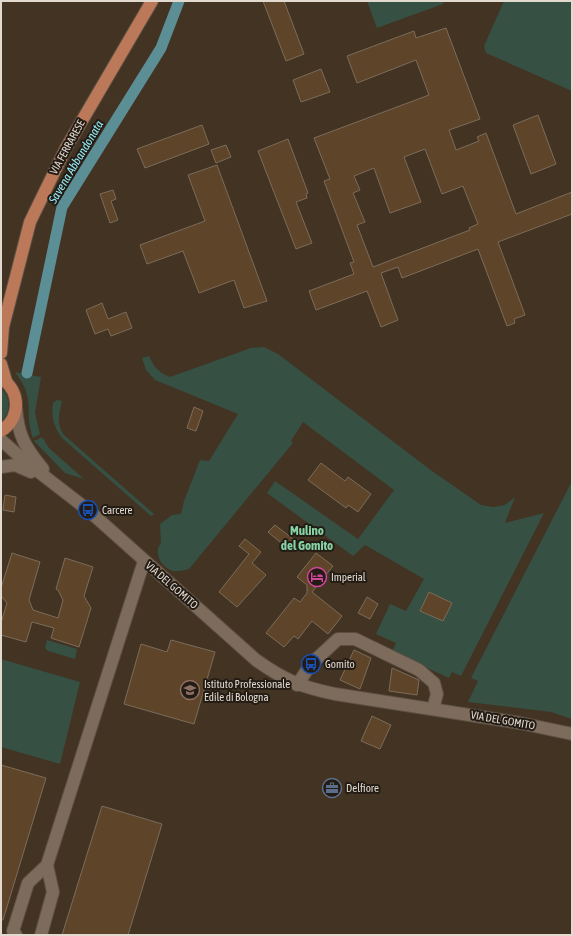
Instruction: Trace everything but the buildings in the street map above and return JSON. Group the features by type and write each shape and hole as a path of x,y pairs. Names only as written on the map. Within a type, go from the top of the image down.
{"main road":[{"name":"VIA FERRARESE","path":"1,353 2,329 27,230 46,187 93,99 152,1"},
{"path":"1,364 3,379 13,390 16,407 10,424 1,431"}],"street":[{"name":"VIA DEL GOMITO","path":"16,407 20,437 25,447 51,480"},
{"name":"VIA DEL GOMITO","path":"1,440 26,462 88,510 256,660 297,685 335,694 520,723 572,734"},
{"path":"1,467 11,465 19,466 51,480"},
{"path":"16,935 13,931 28,883 47,865 144,561"},
{"path":"297,685 311,664 338,639 355,639 419,670 434,683 437,694 433,709"},
{"path":"40,935 54,892 47,865"}],"green space":[{"path":"367,1 443,1 443,4 377,28"},
{"path":"504,1 572,1 572,91 486,53 484,46"},
{"path":"264,347 278,354 432,471 481,505 493,507 505,505 515,497 505,523 544,513 461,676 452,672 449,678 392,652 396,643 376,634 390,604 406,611 424,579 365,545 353,556 267,493 275,481 358,539 394,490 303,422 291,441 293,443 189,569 173,571 162,563 158,555 161,543 160,524 172,515 181,514 184,501 200,460 209,461 238,414 155,380 146,370 142,358 149,356 157,369 170,377 251,348"},
{"path":"15,372 41,377 35,413 40,434 33,438 29,420 28,398 22,382"},
{"path":"1,388 7,396 8,409 7,414 1,422"},
{"path":"57,400 62,401 59,423 61,431 64,435 154,514 151,516 62,438 55,426 52,413 53,403"},
{"path":"42,437 49,448 84,479 65,473 34,441"},
{"path":"572,481 572,719 551,712 468,702 478,681 471,678"},
{"path":"47,640 77,649 75,659 48,651 45,648"},
{"path":"1,659 80,682 60,764 1,747"}],"waterway":[{"name":"Savena Abbandonata","path":"27,373 62,207 161,48 179,1"}],"place":[{"name":"Carcere","path":"88,510"},
{"name":"Imperial","path":"317,577"},
{"name":"Gomito","path":"311,664"},
{"name":"Istituto Professionale Edile di Bologna","path":"190,690"},
{"name":"Delfiore","path":"332,788"}],"district":[{"name":"Mulino del Gomito","path":"307,538"}]}
